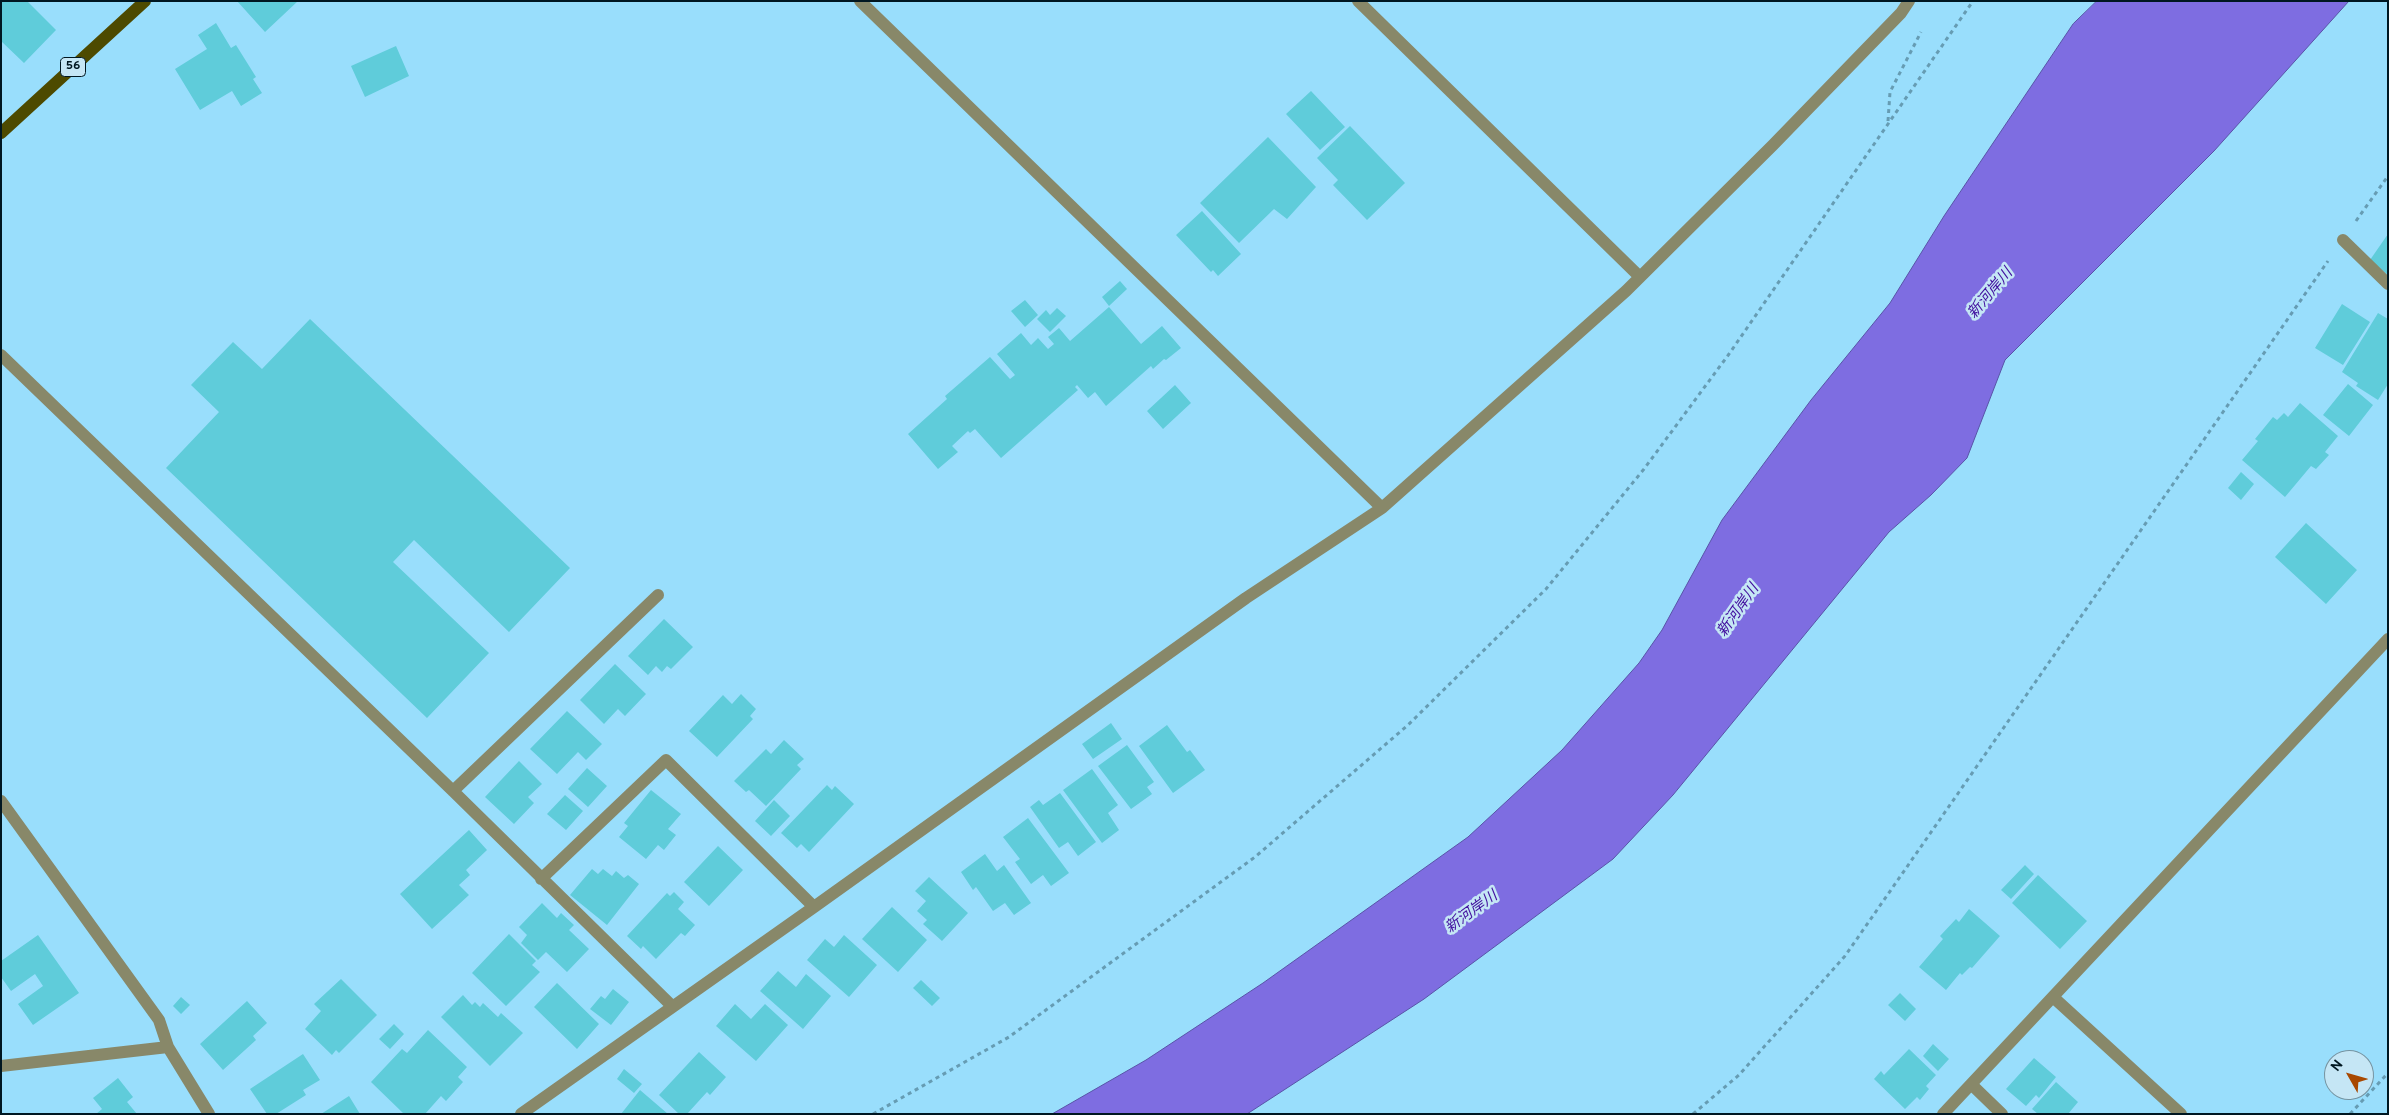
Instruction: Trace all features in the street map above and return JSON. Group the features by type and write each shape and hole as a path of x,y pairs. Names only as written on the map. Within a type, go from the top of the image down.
{"main road":[{"name":"56","path":"1,133 145,1"}],"street":[{"path":"860,1 1382,508"},
{"path":"1358,1 1640,277"},
{"path":"521,1114 672,1006 814,908 1246,598 1382,508 1640,277 1773,145 1910,1"},
{"path":"2343,240 2388,284"},
{"path":"1,355 672,1006"},
{"path":"452,791 658,595"},
{"path":"1943,1114 1972,1085 2145,896 2388,639"},
{"path":"541,879 666,760 814,908"},
{"path":"1,801 159,1020 168,1047 208,1114"},
{"path":"2053,997 2181,1114"},
{"path":"1,1066 168,1047"},
{"path":"1972,1085 2002,1114"}],"path":[{"path":"873,1114 1009,1037 1255,857 1408,725 1546,589 1644,469 1729,354 1973,1"},
{"path":"1888,122 1890,92 1924,26"},
{"path":"1693,1114 1739,1075 1846,956 2388,176"},
{"path":"2350,1114 2388,1073"}],"water":[{"name":"新河岸川","path":"2097,1 2349,1 2214,151 2005,360 1967,458 1931,495 1889,532 1673,795 1613,859 1424,999 1247,1114 1052,1114 1146,1060 1263,983 1468,837 1562,750 1639,663 1662,630 1722,520 1811,400 1890,303 1944,216 2073,24"}],"building":[{"path":"1,1 27,1 56,30 24,63 1,41"},
{"path":"237,1 298,1 265,32"},
{"path":"216,23 231,48 236,45 256,77 253,79 262,93 241,106 232,91 200,110 175,69 207,49 198,35"},
{"path":"396,46 409,76 365,97 351,66"},
{"path":"1311,91 1345,127 1320,150 1286,114"},
{"path":"1350,126 1405,183 1367,220 1333,185 1338,180 1317,158"},
{"path":"1268,137 1316,187 1287,219 1274,209 1239,243 1200,203"},
{"path":"1202,211 1241,254 1218,276 1213,270 1211,272 1176,235"},
{"path":"2388,234 2388,275 2370,260"},
{"path":"1120,281 1127,289 1109,306 1102,297"},
{"path":"1025,300 1038,315 1025,327 1011,311"},
{"path":"2342,304 2370,322 2343,365 2315,348"},
{"path":"1109,307 1141,344 1162,326 1181,348 1153,369 1151,366 1106,406 1095,392 1088,398 1077,385 1075,387 1078,390 1001,458 975,429 970,433 968,431 952,446 958,452 938,469 908,434 947,399 945,396 990,357 1010,379 1015,375 997,354 1021,333 1031,345 1038,338 1048,349 1054,344 1048,337 1059,328 1070,341"},
{"path":"1057,308 1066,316 1050,332 1037,319 1046,310 1050,315"},
{"path":"2378,313 2388,319 2388,384 2378,400 2356,386 2358,383 2342,372"},
{"path":"310,319 570,568 509,632 414,540 393,562 489,653 427,718 166,468 219,412 191,385 233,342 262,369"},
{"path":"2348,384 2373,405 2349,436 2323,415"},
{"path":"1175,385 1191,403 1163,429 1147,411"},
{"path":"2300,403 2338,436 2325,452 2329,455 2316,469 2311,466 2285,497 2242,460 2258,441 2255,439 2273,417 2277,420 2284,413 2288,417"},
{"path":"2241,472 2254,484 2241,500 2228,488"},
{"path":"2306,523 2357,570 2326,604 2275,557"},
{"path":"664,619 693,647 671,669 667,666 662,672 656,666 648,675 628,656"},
{"path":"615,664 646,694 625,716 618,709 604,724 580,700"},
{"path":"741,694 756,709 750,716 753,719 717,757 689,731 723,695 732,704"},
{"path":"567,711 602,744 586,760 578,752 557,774 530,749"},
{"path":"1111,723 1122,739 1093,759 1082,744"},
{"path":"1167,725 1187,752 1190,750 1205,770 1173,793 1139,746"},
{"path":"784,740 804,759 797,765 801,769 766,806 749,790 746,792 734,781 766,749 771,754"},
{"path":"1127,745 1154,782 1147,787 1152,794 1131,809 1098,766"},
{"path":"519,761 542,784 528,797 534,803 514,824 485,797"},
{"path":"587,768 607,786 588,807 568,789"},
{"path":"1092,769 1118,805 1108,813 1119,830 1102,843 1063,790"},
{"path":"827,785 832,790 835,786 854,804 809,852 801,844 797,848 781,833"},
{"path":"651,790 681,814 668,829 676,835 664,850 658,845 646,859 619,837 628,826 624,823"},
{"path":"1060,793 1096,842 1078,856 1068,842 1059,848 1030,807 1039,800 1043,805"},
{"path":"565,795 583,811 566,830 547,814"},
{"path":"774,800 790,816 771,836 755,821"},
{"path":"1028,818 1069,873 1051,886 1043,875 1031,884 1015,862 1020,859 1003,837"},
{"path":"469,830 487,850 466,870 470,875 459,885 469,895 432,929 400,894"},
{"path":"718,846 743,870 709,906 684,882"},
{"path":"985,854 997,871 1004,865 1031,903 1014,915 1005,903 993,911 976,887 973,890 961,872"},
{"path":"2025,865 2034,874 2011,899 2001,890"},
{"path":"592,869 598,874 603,869 612,876 616,871 624,878 628,875 639,884 607,925 570,895"},
{"path":"2038,875 2087,921 2060,949 2012,903"},
{"path":"929,877 968,913 942,941 923,924 927,920 917,911 926,901 915,891"},
{"path":"674,892 684,902 678,909 695,925 685,936 681,933 656,959 643,946 641,949 627,936 667,893 670,896"},
{"path":"542,903 557,918 561,913 574,925 569,930 589,949 567,972 546,952 538,960 521,943 527,935 519,927"},
{"path":"892,907 927,940 898,972 862,939"},
{"path":"1969,909 2000,936 1972,968 1970,967 1962,975 1960,973 1946,990 1919,967 1943,939 1940,936 1956,919 1959,922"},
{"path":"509,934 536,961 532,965 540,972 506,1006 472,973"},
{"path":"38,935 79,993 33,1025 18,1004 43,986 35,974 11,991 1,977 1,961"},
{"path":"844,935 877,965 849,997 807,960 825,939 834,947"},
{"path":"778,971 796,987 806,974 831,996 803,1029 760,991"},
{"path":"341,979 377,1015 339,1053 336,1050 332,1055 305,1029 321,1011 314,1004"},
{"path":"921,980 940,998 932,1006 913,988"},
{"path":"557,983 599,1024 577,1049 534,1007"},
{"path":"613,989 629,1002 611,1025 590,1009 601,996 605,999"},
{"path":"1900,993 1916,1009 1905,1021 1888,1005"},
{"path":"463,995 472,1005 475,1002 480,1007 483,1003 498,1017 501,1013 523,1033 490,1066 441,1017"},
{"path":"181,997 190,1005 181,1014 173,1006"},
{"path":"247,1001 267,1023 253,1036 256,1040 223,1070 200,1044"},
{"path":"735,1004 751,1019 765,1004 788,1025 756,1061 716,1026"},
{"path":"394,1024 404,1034 390,1049 379,1039"},
{"path":"428,1030 467,1067 458,1077 463,1082 446,1101 441,1096 425,1114 404,1114 371,1082 402,1049 407,1053"},
{"path":"1933,1044 1949,1059 1938,1071 1923,1056"},
{"path":"1909,1049 1936,1075 1926,1086 1929,1089 1920,1100 1917,1097 1905,1109 1874,1079 1881,1071 1884,1075"},
{"path":"699,1052 726,1077 710,1095 707,1092 687,1114 679,1114 659,1095"},
{"path":"303,1054 320,1080 303,1090 306,1095 276,1114 267,1114 250,1089"},
{"path":"2034,1058 2056,1077 2039,1098 2036,1095 2026,1106 2006,1089"},
{"path":"624,1069 642,1084 634,1093 617,1079"},
{"path":"118,1078 133,1097 127,1102 137,1114 96,1114 102,1109 93,1098"},
{"path":"2056,1082 2078,1102 2068,1114 2038,1114 2032,1109"},
{"path":"640,1090 668,1114 621,1114"},
{"path":"349,1096 360,1114 321,1114"}]}
